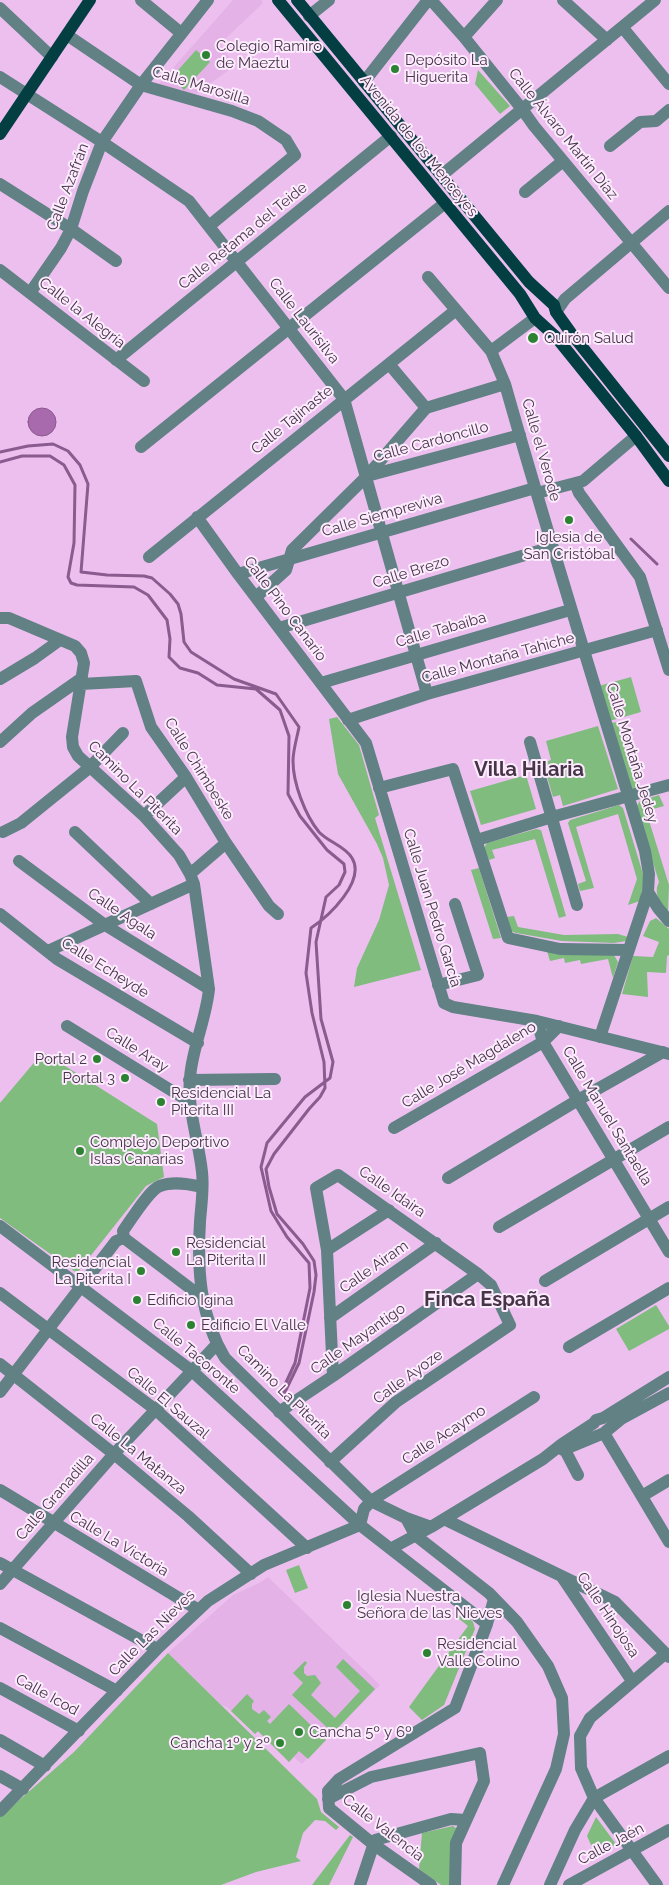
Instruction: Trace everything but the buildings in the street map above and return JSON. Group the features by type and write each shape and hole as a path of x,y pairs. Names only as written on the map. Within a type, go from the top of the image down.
{"main road":[{"path":"0,134 90,0"},
{"name":"Avenida de los Menceyes","path":"278,0 520,294 536,318 556,337 636,436 669,481"},
{"name":"Avenida de los Menceyes","path":"296,0 529,282 547,300"},
{"path":"556,312 554,319 548,323 536,318 534,306 540,301 547,300 554,305 556,312 571,333 669,456"}],"street":[{"path":"141,0 181,33"},
{"name":"Calle Azafrán","path":"30,293 61,248 71,228 102,142 141,85 208,0"},
{"path":"309,16 328,0"},
{"path":"364,82 429,0"},
{"name":"Calle Álvaro Martín Díaz","path":"429,0 464,37 562,161 669,288"},
{"path":"464,37 497,0"},
{"path":"563,0 607,40"},
{"path":"442,175 655,0"},
{"path":"0,8 52,57"},
{"path":"623,28 669,84"},
{"name":"Calle Marosilla","path":"67,35 141,85 232,111 258,121 286,140 295,155 209,226"},
{"name":"Calle Laurisilva","path":"0,77 102,142 189,201 344,399 367,476 415,654 428,694"},
{"path":"610,146 640,122 656,121 669,110"},
{"name":"Calle Retama del Teide","path":"116,360 390,136"},
{"path":"525,192 562,161"},
{"path":"0,184 71,228 116,261"},
{"path":"141,447 445,203"},
{"path":"556,312 565,299 669,211"},
{"name":"Calle la Alegría","path":"0,270 144,381"},
{"name":"Calle el Verode","path":"428,277 491,351 505,384 570,610 584,651"},
{"name":"Calle Tajinaste","path":"149,557 456,310"},
{"path":"491,351 536,318"},
{"path":"389,364 426,408"},
{"path":"367,476 426,408 505,384"},
{"name":"Calle Cardoncillo","path":"256,597 286,570 292,550 367,476 520,435"},
{"name":"Calle Siempreviva","path":"238,574 381,532 536,490 583,481 636,436"},
{"path":"575,483 579,493 640,577 669,670"},
{"name":"Calle Pino Canario","path":"197,517 348,720"},
{"name":"Calle Brezo","path":"279,628 552,547"},
{"name":"Calle Tabaiba","path":"321,683 570,610"},
{"name":"Camino La Piterita","path":"0,618 9,618 75,646 81,653 84,662 72,737 73,747 89,768 144,816 178,855 192,879 209,989 208,1004 189,1080 190,1102 202,1174 198,1259 207,1317 216,1344 225,1358 372,1501 430,1528"},
{"name":"Calle Montaña Tahiche","path":"348,720 428,694 657,630"},
{"path":"0,679 60,640"},
{"name":"Calle Montaña Jedey","path":"584,651 645,851 648,874 648,892 627,950 600,1037"},
{"path":"0,742 32,713 82,681"},
{"name":"Calle Chimbeske","path":"82,681 136,681 151,726 186,777 226,843 269,906 278,914"},
{"name":"Calle Juan Pedro García","path":"348,720 366,743 444,1003 452,1007 537,1021 666,1053"},
{"path":"3,832 21,823 89,768 124,734"},
{"path":"530,742 578,905"},
{"path":"379,788 453,769 508,938 560,949 627,950"},
{"path":"144,816 186,777"},
{"path":"477,840 669,785"},
{"path":"75,832 151,904"},
{"path":"48,951 151,904 192,879 226,843"},
{"name":"Calle Agala","path":"19,861 105,924 209,989"},
{"path":"648,892 669,921"},
{"path":"438,985 478,975 455,904"},
{"name":"Calle Echeyde","path":"0,914 57,959 198,1043"},
{"name":"Calle Manuel Santaella","path":"537,1021 543,1042 669,1252"},
{"name":"Calle Aray","path":"67,1026 190,1102"},
{"name":"Calle José Magdaleno","path":"394,1128 543,1042 559,1026"},
{"path":"448,1178 578,1100 666,1053"},
{"path":"189,1080 275,1079"},
{"path":"499,1227 669,1126"},
{"name":"Calle Idaira","path":"333,1376 327,1250 316,1188 338,1174 491,1285 510,1325"},
{"path":"202,1187 187,1184 159,1186 151,1193 123,1231 124,1238 203,1298"},
{"path":"545,1281 669,1207"},
{"path":"327,1250 389,1210"},
{"name":"Calle Tacoronte","path":"0,1226 192,1371 360,1525 392,1548 487,1624"},
{"path":"0,1392 116,1241 124,1238"},
{"name":"Calle Airam","path":"330,1318 436,1244"},
{"name":"Calle Mayantigo","path":"279,1412 478,1274"},
{"path":"569,1347 669,1288"},
{"name":"Calle El Sauzal","path":"0,1294 156,1410 307,1548"},
{"name":"Calle Ayoze","path":"330,1462 396,1402 510,1325"},
{"name":"Calle Granadilla","path":"0,1584 114,1454 216,1344"},
{"name":"Calle La Matanza","path":"0,1364 114,1454 188,1516 251,1574"},
{"path":"547,1456 565,1450 602,1427 669,1377"},
{"path":"392,1548 430,1528 517,1475 562,1444 621,1419 669,1393"},
{"name":"Calle Acaymo","path":"372,1501 534,1396"},
{"path":"602,1427 669,1542"},
{"path":"565,1450 578,1475"},
{"path":"642,1496 669,1480"},
{"name":"Calle La Victoria","path":"0,1490 197,1609"},
{"path":"360,1525 364,1509 372,1501"},
{"path":"406,1518 414,1535 489,1593 511,1616 548,1666 562,1698 564,1734 556,1769 503,1885"},
{"name":"Calle Hinojosa","path":"444,1519 562,1577 632,1681"},
{"name":"Calle Las Nieves","path":"0,1812 197,1609 264,1565 360,1525"},
{"path":"430,1528 425,1536 437,1548 438,1553"},
{"path":"0,1563 157,1649"},
{"path":"562,1577 615,1602 667,1655 632,1681 590,1718 580,1736 581,1768 594,1798 657,1885"},
{"name":"Calle Valencia","path":"423,1883 329,1808 328,1791 339,1780 455,1708 487,1624 494,1599"},
{"path":"487,1624 494,1616 501,1614 511,1616"},
{"path":"0,1628 117,1691"},
{"name":"Calle Icod","path":"0,1688 78,1732"},
{"path":"0,1740 45,1766"},
{"path":"328,1799 371,1777 480,1753 484,1781 456,1843 455,1885"},
{"path":"550,1885 575,1830 594,1798 669,1756"},
{"path":"0,1776 23,1789"},
{"path":"360,1885 375,1840 451,1818 466,1820"},
{"name":"Calle Jaén","path":"569,1885 669,1830"}],"shaded area":[{"name":"Colegio Ramiro de Maeztu","path":"233,0 261,0 263,3 219,45 236,65 196,94 158,85"},
{"path":"42,408 52,412 56,422 52,432 42,436 32,432 28,422 32,412"},
{"path":"268,1577 380,1685 302,1764 294,1757 289,1762 258,1731 255,1734 227,1707 221,1705 168,1653 233,1595"}],"green space":[{"path":"196,50 210,62 184,90 171,78"},
{"path":"478,70 510,106 500,114 475,84"},
{"path":"631,677 641,712 606,722 595,687"},
{"path":"337,717 359,745 379,815 375,818 421,970 354,987 357,968 379,920 389,885 383,858 377,844 338,774 329,719"},
{"path":"617,722 638,789 632,792 611,723"},
{"path":"598,726 618,789 563,806 560,795 553,797 543,763 551,760 546,741"},
{"path":"526,775 536,809 481,825 470,791"},
{"path":"659,795 664,806 646,811 669,885 668,911 657,894 659,882 636,807 640,801"},
{"path":"619,805 623,808 643,874 640,901 628,905 637,879 618,814 576,827 594,888 580,891 578,884 586,881 568,823 570,820"},
{"path":"536,829 541,830 566,916 559,918 535,839 492,850 495,858 489,860 484,848 487,843"},
{"path":"479,868 501,938 493,939 471,870"},
{"path":"514,916 518,927 564,935 618,934 628,937 626,941 614,943 562,941 516,933 511,931 507,917"},
{"path":"656,918 669,929 669,955 667,956 666,973 647,972 648,997 622,994 633,956 653,957 659,942 643,936 650,921"},
{"path":"547,951 614,955 618,962 613,978 608,959 581,964 580,960 565,963 564,958 550,961"},
{"name":"Complejo Deportivo Islas Canarias","path":"43,1052 157,1124 164,1177 146,1186 77,1273 0,1218 0,1103"},
{"path":"656,1305 669,1329 629,1351 616,1329"},
{"path":"299,1565 308,1588 295,1593 286,1570"},
{"path":"464,1613 473,1622 475,1629 444,1705 422,1720 409,1707 468,1626 458,1618 460,1614"},
{"path":"168,1653 317,1799 321,1812 339,1827 336,1830 325,1821 315,1820 303,1833 296,1857 301,1861 256,1872 221,1885 0,1885 0,1817 74,1752"},
{"path":"343,1659 375,1689 333,1733 292,1695 303,1683 293,1673 305,1661 307,1663 304,1667 304,1673 307,1676 315,1675 321,1683 311,1695 335,1718 360,1691 336,1667"},
{"path":"247,1694 254,1701 252,1709 259,1714 264,1710 271,1717 267,1721 270,1724 289,1704 326,1740 308,1759 299,1751 289,1762 258,1731 255,1734 231,1711"},
{"path":"596,1817 616,1844 596,1856 587,1836"},
{"path":"453,1826 456,1828 449,1885 441,1885 419,1869 422,1833"},
{"path":"350,1835 353,1837 329,1885 312,1885"}],"waterway":[{"path":"0,452 28,446 53,444 68,451 80,465 88,484 81,572 152,578 178,604 184,642 191,652 234,679 276,694 299,727 293,761 295,779 309,817 319,832 349,854 355,867 354,877 344,897 336,907 311,928 306,973 312,1013 324,1062 325,1088 320,1097 274,1154 266,1169 277,1214 303,1244 314,1261 316,1275 299,1363 284,1394"},
{"path":"0,462 22,456 50,456 64,465 75,485 74,543 68,577 71,583 77,585 134,587 148,595 167,620 170,639 169,657 180,668 198,673 217,685 256,689 280,710 289,736 288,794 300,816 327,850 344,864 345,872 339,885 326,897 316,942 321,1019 333,1062 330,1078 305,1097 267,1143 261,1167 271,1211 287,1237 309,1263 310,1288 295,1363 282,1391"},
{"path":"631,539 657,564"}],"place":[{"name":"Colegio Ramiro de Maeztu","path":"206,55"},
{"name":"Depósito La Higuerita","path":"395,69"},
{"name":"Quirón Salud","path":"533,338"},
{"name":"Iglesia de San Cristóbal","path":"569,520"},
{"name":"Portal 2","path":"97,1059"},
{"name":"Portal 3","path":"125,1078"},
{"name":"Residencial La Piterita III","path":"161,1102"},
{"name":"Complejo Deportivo Islas Canarias","path":"80,1151"},
{"name":"Residencial La Piterita II","path":"176,1252"},
{"name":"Residencial La Piterita I","path":"141,1271"},
{"name":"Edificio Igina","path":"137,1300"},
{"name":"Edificio El Valle","path":"191,1325"},
{"name":"Iglesia Nuestra Señora de las Nieves","path":"347,1605"},
{"name":"Residencial Valle Colino","path":"427,1653"},
{"name":"Cancha 5º y 6º","path":"299,1732"},
{"name":"Cancha 1º y 2º","path":"280,1743"}],"district":[{"name":"Villa Hilaria","path":"529,770"},
{"name":"Finca España","path":"487,1300"}]}
